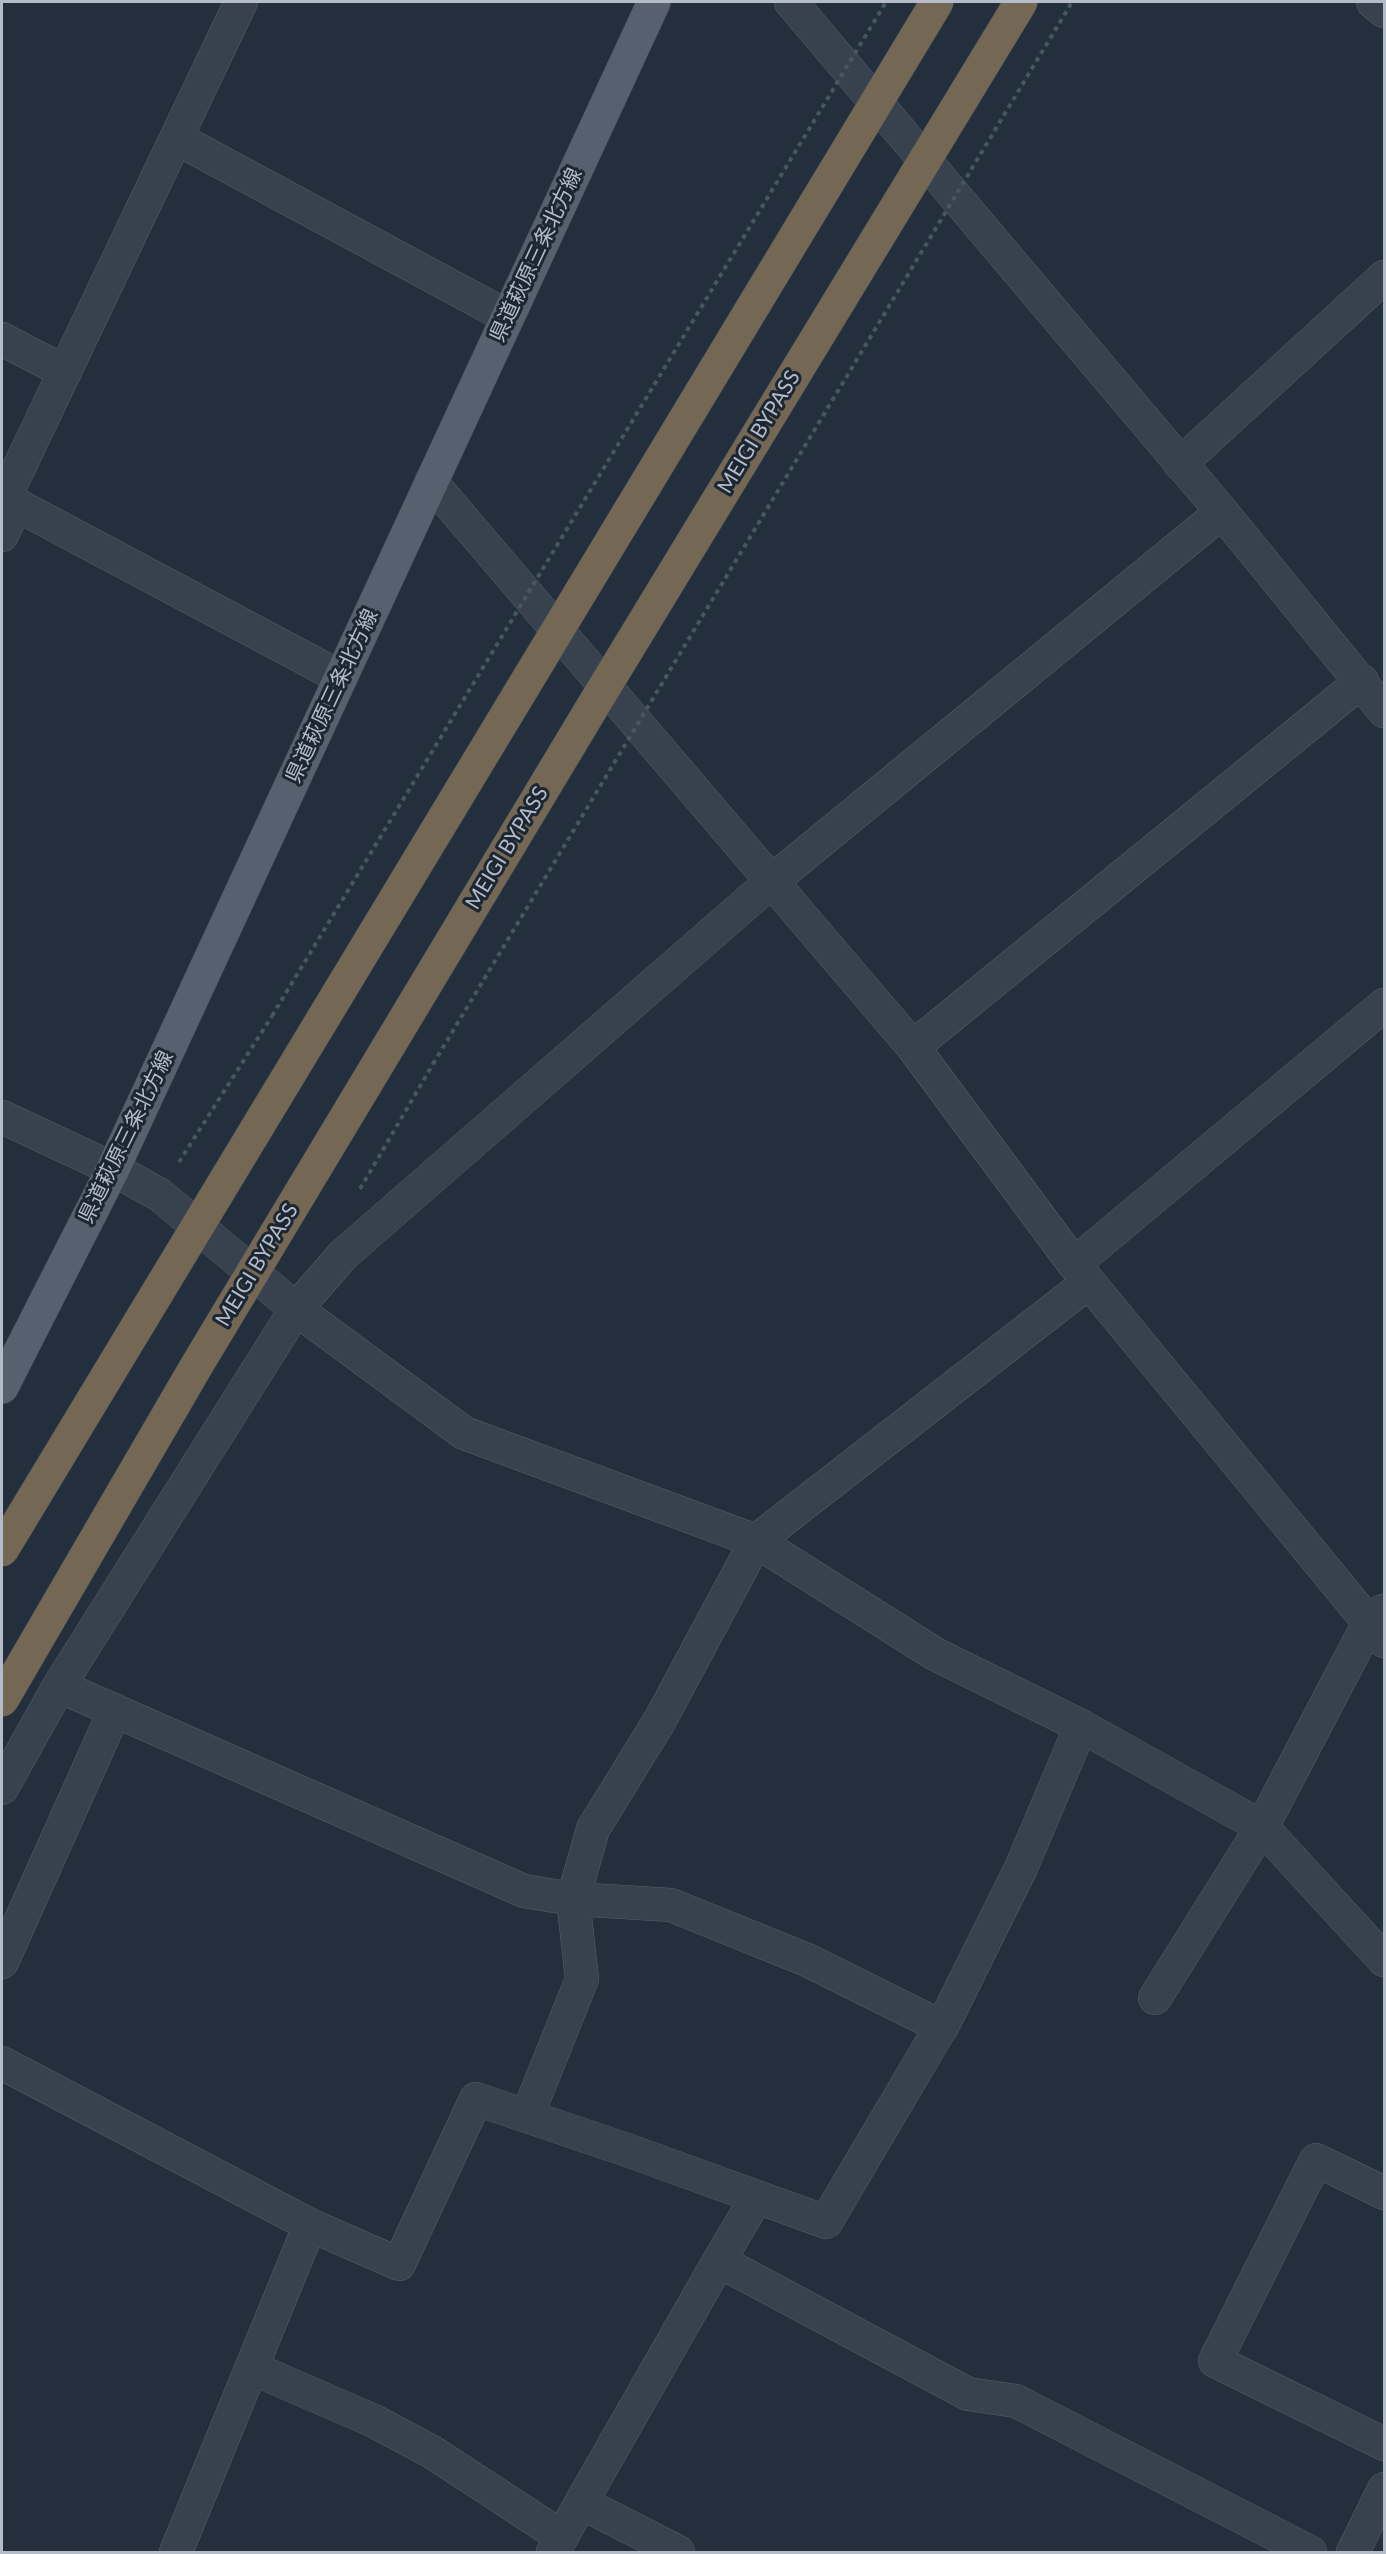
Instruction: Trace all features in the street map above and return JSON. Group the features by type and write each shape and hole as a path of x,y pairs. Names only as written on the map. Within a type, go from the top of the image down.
{"highway":[{"path":"2,1550 937,2"},
{"name":"MEIGI BYPASS","path":"2,1700 203,1354 1021,2"}],"main road":[{"name":"県道萩原三条北方線","path":"2,1387 112,1169 654,2"}],"street":[{"path":"2,535 7,500 65,372 241,2"},
{"path":"791,2 1222,512 1362,681 1384,711"},
{"path":"1373,2 1384,11"},
{"path":"176,138 507,317"},
{"path":"1180,464 1384,277"},
{"path":"2,339 65,372"},
{"path":"431,482 913,1047 1082,1273 1379,1624 1262,1827 1155,1998"},
{"path":"7,500 340,677"},
{"path":"2,1788 59,1686 296,1309 343,1256 772,881 1222,512"},
{"path":"913,1047 1362,681"},
{"path":"527,2116 582,1979 573,1899 593,1829 660,1720 756,1541 1082,1273 1384,1005"},
{"path":"2,1117 112,1169 160,1195 296,1309 464,1433 756,1541 935,1654 1081,1726 1262,1827 1384,1960"},
{"path":"59,1686 524,1890 573,1899 671,1905 807,1960 942,2027"},
{"path":"2,1962 115,1710"},
{"path":"2,2063 310,2225 399,2264 476,2099 826,2222 942,2027 1021,1868 1081,1726"},
{"path":"1384,2193 1316,2160 1215,2361 1384,2444"},
{"path":"252,2368 374,2421 432,2452 558,2545 756,2198"},
{"path":"176,2553 310,2225"},
{"path":"719,2261 968,2394 1016,2401 1310,2553"},
{"path":"1353,2553 1384,2489"},
{"path":"582,2503 678,2553"}],"path":[{"path":"160,1195 272,1016 886,2"},
{"path":"357,1193 1072,2"}]}
